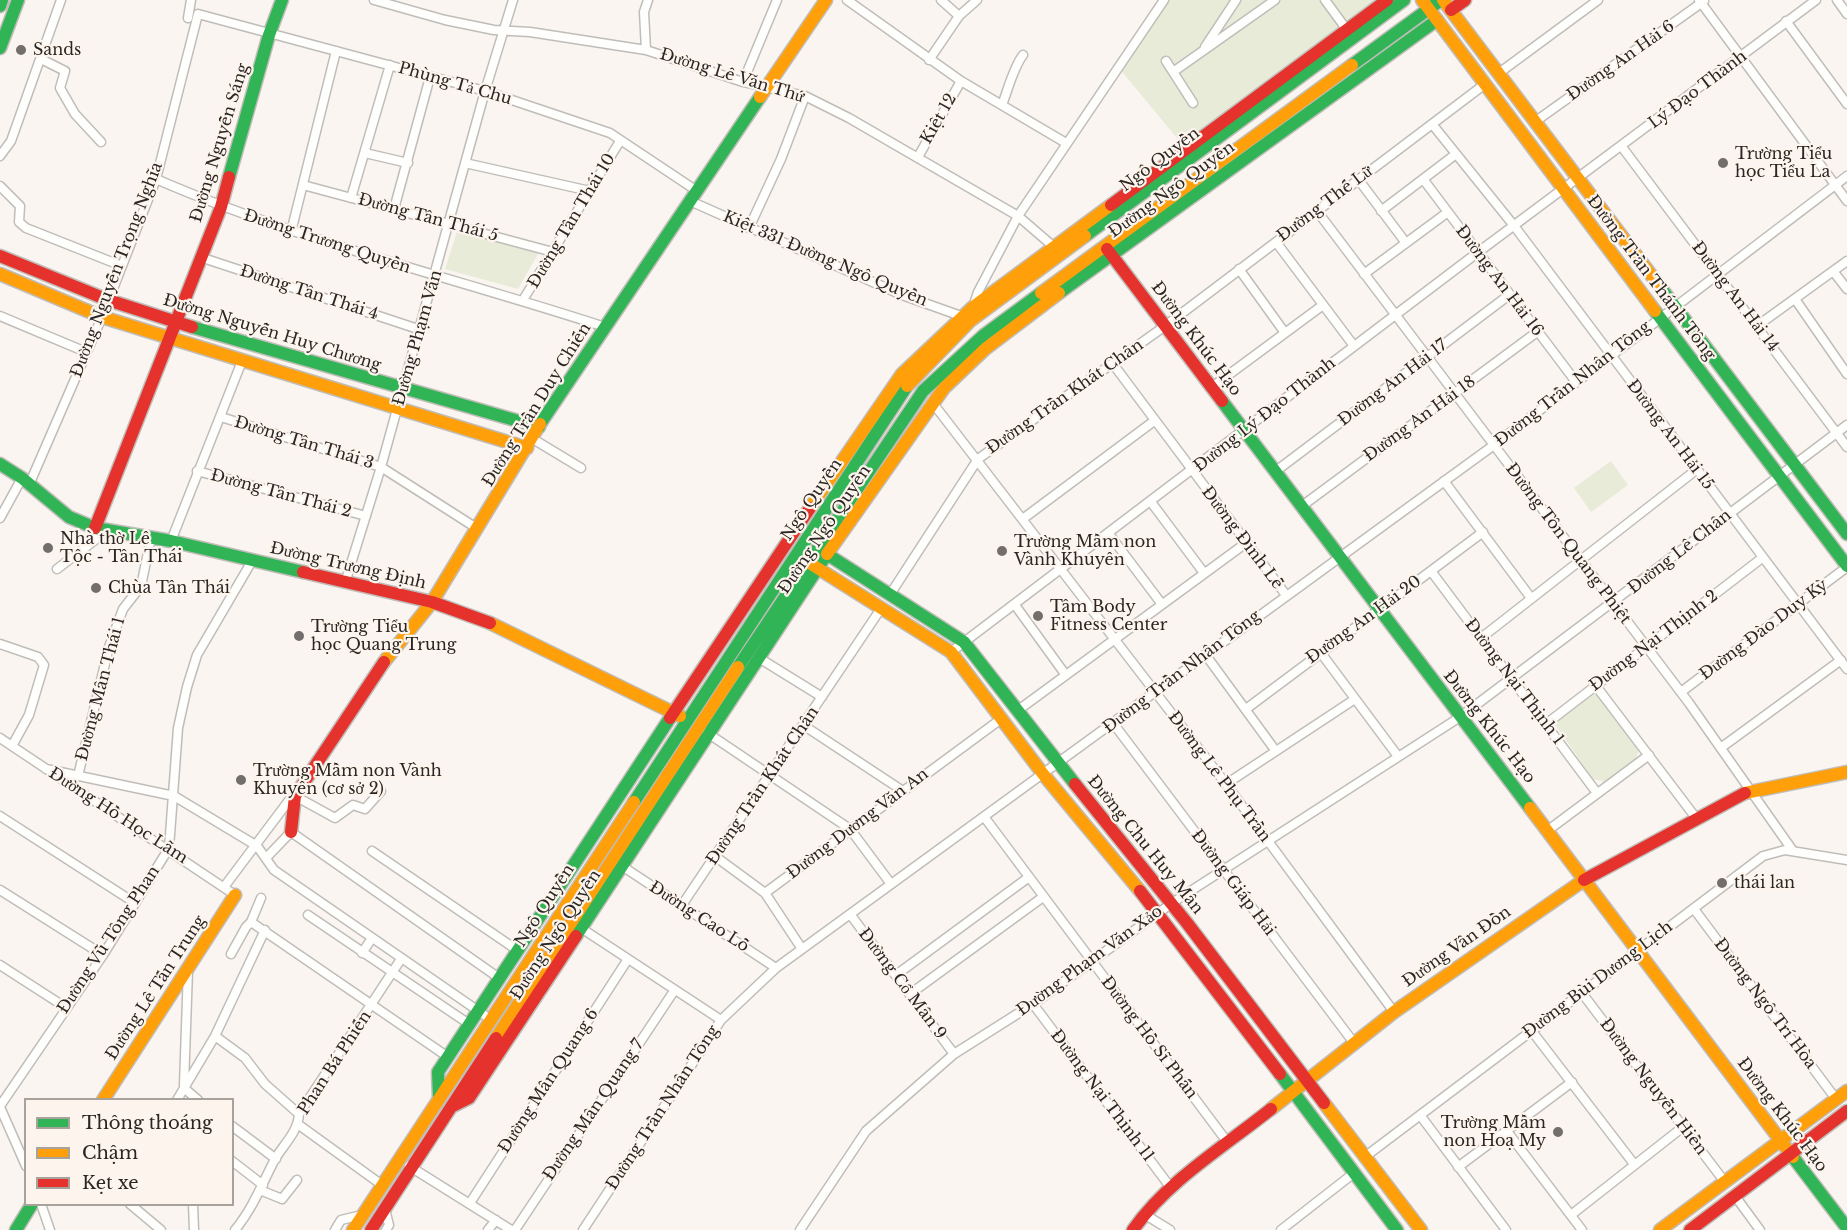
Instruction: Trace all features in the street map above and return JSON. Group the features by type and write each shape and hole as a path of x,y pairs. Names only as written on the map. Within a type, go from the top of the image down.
{"main road":[{"path":"0,6 2,0"},
{"path":"0,48 18,0"},
{"name":"Đường Nguyễn Sáng","path":"95,528 221,207 269,35 282,0"},
{"name":"Đường Trần Duy Chiến","path":"291,832 295,796 387,658 432,602 533,438 826,0"},
{"name":"Đường Ngô Quyền","path":"439,1097 438,1072 673,712 902,374 965,319 973,307 1387,0"},
{"name":"Ngô Quyền","path":"451,1107 698,727 795,555 911,381 965,319 1404,0"},
{"name":"Đường Ngô Quyền","path":"1445,3 1465,0"},
{"name":"Ngô Quyền","path":"399,1159 490,1019 823,552 923,391 984,335 1108,250 1426,4 1445,3"},
{"name":"Đường Trần Thánh Tông","path":"1445,3 1847,534"},
{"name":"Đường Trần Thánh Tông","path":"1426,4 1847,567"},
{"name":"Đường Ngô Quyền","path":"823,552 932,402 985,349 1108,250 1437,20"},
{"name":"Đường Khúc Hạo","path":"1108,250 1847,1228"},
{"name":"Đường Nguyễn Huy Chương","path":"0,256 108,300 402,389 533,438"},
{"path":"0,274 102,317 398,410 533,438"},
{"name":"Đường Trương Định","path":"0,464 69,517 95,528 171,541 432,602 480,618 673,712 698,727"},
{"name":"Đường Chu Huy Mân","path":"793,533 891,593 964,642 1058,764 1172,903 1421,1230"},
{"name":"Đường Chu Huy Mân","path":"783,548 882,607 951,652 1043,774 1158,912 1397,1230"},
{"name":"Đường Ngô Quyền","path":"385,1209 451,1107 469,1098 622,866 698,727 759,657 813,566"},
{"name":"Đường Vân Đồn","path":"1133,1230 1144,1214 1171,1188 1354,1043 1394,1012 1583,879 1753,790 1847,772"},
{"name":"Đường Lê Tấn Trung","path":"104,1098 236,895"},
{"path":"1660,1230 1847,1091"},
{"path":"1690,1230 1847,1112"},
{"path":"352,1230 399,1159"},
{"path":"16,1230 31,1206"},
{"path":"371,1230 385,1209"}],"street":[{"path":"0,156 11,141 61,0"},
{"path":"188,18 191,0"},
{"name":"Đường Lê Văn Thứ","path":"374,0 445,20 494,30 505,29 645,51 743,82 805,96 918,157 1018,216 1054,247"},
{"name":"Đường Phạm Vấn","path":"345,583 398,410 418,329 436,276 485,91 513,0"},
{"path":"645,51 644,12 648,0"},
{"path":"743,82 777,0"},
{"path":"847,0 928,60 1066,143"},
{"path":"941,0 959,16"},
{"path":"928,60 959,16 977,0"},
{"path":"973,307 978,292 1018,216 1164,0"},
{"path":"1202,51 1236,0"},
{"path":"1173,72 1275,0"},
{"path":"1325,0 1347,30"},
{"path":"1499,73 1598,0"},
{"name":"Lý Đạo Thành","path":"1579,178 1816,0"},
{"path":"1837,0 1847,14"},
{"path":"1702,1 1847,201"},
{"name":"Đường An Hải 6","path":"1536,121 1702,1"},
{"name":"Đường Ngô Quyền","path":"1437,20 1445,3"},
{"name":"Phùng Tả Chu","path":"198,14 269,35 485,91 610,133 694,196"},
{"name":"Đường Nguyễn Trọng Nghĩa","path":"0,518 25,481 102,317 156,179 198,14"},
{"path":"1786,21 1847,104"},
{"path":"291,232 336,51"},
{"path":"1002,105 1015,68 1023,55"},
{"path":"41,59 64,71 60,87 64,95 75,114 101,141"},
{"path":"1166,61 1193,103"},
{"path":"351,198 390,65"},
{"path":"394,209 430,76"},
{"name":"Kiệt 12","path":"918,157 961,81"},
{"name":"Đường Thế Lữ","path":"1165,326 1485,84"},
{"path":"749,228 781,159 805,96"},
{"name":"Đường An Hải 15","path":"1432,124 1515,227 1847,669"},
{"name":"Đường Tân Thái 10","path":"523,300 620,141"},
{"name":"Đường An Hải 14","path":"1622,147 1847,447"},
{"path":"365,153 408,163"},
{"path":"1381,211 1456,154"},
{"path":"465,163 590,190"},
{"name":"Đường Trần Nhân Tông","path":"583,1230 721,1020 776,968 985,818 1205,654 1494,445 1847,176"},
{"name":"Đường Lý Đạo Thành","path":"951,652 1579,178"},
{"name":"Đường Trương Quyền","path":"156,179 221,207 291,232 523,300 606,327"},
{"path":"1358,179 1406,243"},
{"name":"Đường An Hải 16","path":"1424,179 1477,253 1576,382"},
{"name":"Đường Tân Thái 5","path":"303,185 553,252"},
{"path":"0,186 20,206 18,222 26,228 122,266"},
{"name":"Kiệt 331 Đường Ngô Quyền","path":"694,196 749,228 902,295 965,319"},
{"name":"Đường Tôn Quang Phiệt","path":"1317,211 1722,747 1793,851"},
{"path":"1364,274 1448,212"},
{"path":"1276,242 1354,346"},
{"name":"Đường Tân Thái 4","path":"200,257 418,329"},
{"path":"1757,326 1847,261"},
{"path":"1239,269 1285,333"},
{"path":"1833,271 1847,289"},
{"name":"Đường An Hải 17","path":"1276,471 1509,295"},
{"path":"1795,299 1847,374"},
{"path":"1212,387 1323,305"},
{"path":"0,316 87,352"},
{"name":"Đường Trần Khát Chân","path":"891,593 978,459 1165,326"},
{"name":"Đường An Hải 18","path":"1302,506 1538,332"},
{"path":"171,541 242,361"},
{"name":"Đường Đinh Lễ","path":"1113,364 1286,596"},
{"name":"Đường Lê Phụ Trần","path":"932,402 1024,518 1226,784 1394,1012"},
{"name":"Đường Tân Thái 3","path":"220,417 381,467 478,528"},
{"path":"1024,518 1154,421"},
{"name":"Đường Lê Chân","path":"1513,679 1847,425"},
{"path":"533,438 581,468"},
{"path":"1482,638 1696,470"},
{"name":"Đường Tân Thái 2","path":"197,471 366,516"},
{"path":"1444,481 1531,598"},
{"path":"1151,502 1204,573"},
{"path":"57,569 95,540 95,528"},
{"name":"Đường An Hải 20","path":"1246,709 1483,532"},
{"path":"1109,534 1161,603"},
{"name":"Đường Mân Thái 1","path":"78,776 109,646 123,609 141,586 151,538"},
{"path":"1017,711 1161,603 1246,543"},
{"name":"Đường Nại Thịnh 2","path":"1545,724 1762,558"},
{"name":"Đường Vũ Tông Phan","path":"0,1106 65,1007 103,955 169,848 178,728 187,687 197,655 252,561"},
{"name":"Đường Đào Duy Kỳ","path":"1681,692 1847,567"},
{"name":"Đường Nại Thịnh 1","path":"1431,572 1597,793"},
{"path":"1014,605 1065,674"},
{"name":"Đường Trần Khát Chân","path":"682,905 882,607"},
{"path":"0,644 38,657 44,665 29,715 12,746"},
{"path":"1321,652 1397,755"},
{"path":"1205,654 1275,750"},
{"path":"759,657 822,697"},
{"path":"1722,747 1841,660"},
{"name":"Đường Phạm Văn Xảo","path":"800,1230 866,1131 954,1054 1033,1004 1158,912 1397,755 1460,717 1513,679"},
{"path":"1596,686 1696,818"},
{"path":"1226,784 1354,699"},
{"name":"Đường Dương Văn An","path":"765,893 1001,719"},
{"name":"Đường Giáp Hải","path":"1113,723 1354,1043"},
{"path":"803,725 903,791"},
{"path":"698,727 850,830 891,884"},
{"name":"Đường Hồ Học Lãm","path":"0,738 169,848 236,895"},
{"path":"1547,831 1649,755"},
{"path":"46,768 174,796 257,846 274,870 490,1019"},
{"path":"224,887 257,846 288,800 295,796 335,818 353,805 365,809 381,791"},
{"path":"0,816 135,903"},
{"name":"Đường Hồ Sĩ Phấn","path":"985,818 1228,1143"},
{"path":"266,858 291,832"},
{"name":"Đường Ngô Quyền","path":"291,832 499,978"},
{"name":"Đường Ngô Quyền","path":"372,851 517,950"},
{"name":"Đường Bùi Dương Lịch","path":"1365,1156 1763,856 1777,851 1793,851 1847,860"},
{"path":"716,857 765,893 802,949"},
{"name":"Đường Cao Lỗ","path":"622,866 776,968"},
{"path":"896,975 1029,877"},
{"path":"0,890 103,955"},
{"path":"910,993 1043,897"},
{"path":"231,954 251,922 261,898"},
{"name":"Đường Ngô Trí Hòa","path":"1694,909 1836,1099"},
{"name":"Đường Cổ Mân 9","path":"850,914 954,1054"},
{"path":"308,915 470,1024"},
{"path":"251,922 266,930 448,1057"},
{"path":"581,928 721,1020"},
{"path":"178,1098 215,1036 266,930"},
{"path":"362,953 372,938"},
{"name":"Phan Bá Phiến","path":"235,1230 249,1214 276,1159 298,1125 299,1114 401,958"},
{"name":"Đường Mân Quang 6","path":"470,1203 628,959"},
{"path":"0,965 65,1007"},
{"path":"184,1088 188,970"},
{"path":"429,998 440,985"},
{"name":"Đường Mân Quang 7","path":"513,1230 674,991"},
{"name":"Đường Nguyễn Hiền","path":"1582,993 1724,1182"},
{"name":"Đường Nại Thịnh 11","path":"1033,1004 1171,1188"},
{"path":"1532,1030 1634,1164"},
{"path":"215,1036 245,1058 265,1084 299,1114"},
{"path":"1458,1167 1572,1082"},
{"path":"184,1088 196,1098"},
{"path":"0,1106 24,1161"},
{"path":"1420,1115 1506,1230"},
{"path":"298,1125 382,1185"},
{"path":"1571,1215 1683,1127"},
{"path":"234,1128 276,1159"},
{"path":"1506,1130 1582,1230"},
{"path":"399,1159 513,1230"},
{"path":"234,1163 261,1188 282,1199 297,1180"},
{"path":"1281,1230 1354,1173"},
{"path":"1735,1196 1760,1230"},
{"path":"42,1206 50,1230"},
{"path":"132,1206 161,1230"},
{"path":"194,1206 194,1230"},
{"path":"385,1209 389,1225 386,1230"},
{"path":"1144,1214 1170,1230"},
{"path":"335,1230 341,1220 362,1215"},
{"path":"488,1230 496,1220"}],"green space":[{"path":"1162,0 1386,0 1186,149 1119,68"},
{"path":"457,232 539,252 518,289 445,269"},
{"path":"1611,461 1628,485 1591,512 1574,488"},
{"path":"1596,693 1639,748 1636,760 1606,782 1593,779 1554,723 1590,695"}],"traffic: fast":[{"path":"0,6 2,0"},
{"path":"0,48 18,0"},
{"path":"229,177 269,35 282,0"},
{"path":"1085,236 1404,0"},
{"path":"1352,65 1441,0"},
{"path":"1059,293 1437,20"},
{"path":"540,424 760,97"},
{"path":"1661,288 1847,534"},
{"path":"738,667 923,391 984,335 1041,293"},
{"path":"1655,311 1847,566"},
{"path":"192,327 539,427"},
{"path":"634,802 907,386"},
{"path":"1222,401 1530,808"},
{"path":"0,464 22,478 69,517 95,528 171,541 303,572"},
{"path":"822,551 964,642 1075,784"},
{"path":"576,936 827,554"},
{"path":"439,1097 438,1072 670,718"},
{"path":"1280,1074 1397,1230"},
{"path":"1793,1157 1847,1228"},
{"path":"16,1230 31,1206"}],"traffic: slow":[{"path":"760,97 826,0"},
{"path":"1422,0 1655,311"},
{"path":"1443,0 1661,288"},
{"path":"1041,293 1352,65"},
{"path":"810,508 902,374 973,307 1111,205"},
{"path":"907,386 970,321 1085,236"},
{"path":"0,274 102,317 527,448"},
{"path":"827,554 944,388 985,349 1059,293"},
{"path":"384,662 432,602 540,424"},
{"path":"811,564 951,652 1043,774 1140,891"},
{"path":"490,623 680,716"},
{"path":"496,1038 738,667"},
{"path":"1745,793 1847,772"},
{"path":"353,1230 634,802"},
{"path":"1530,808 1793,1157"},
{"path":"1271,1109 1394,1012 1584,880"},
{"path":"104,1098 235,895"},
{"path":"1660,1230 1847,1091"},
{"path":"1324,1103 1421,1230"}],"traffic: jam":[{"path":"1111,205 1387,0"},
{"path":"1451,10 1465,0"},
{"path":"95,528 221,207 229,177"},
{"path":"1107,249 1222,401"},
{"path":"0,256 108,300 192,327"},
{"path":"670,718 810,508"},
{"path":"303,572 432,602 490,623"},
{"path":"291,832 295,796 384,662"},
{"path":"1075,784 1187,923 1324,1103"},
{"path":"1584,880 1745,793"},
{"path":"1140,891 1280,1074"},
{"path":"451,1107 469,1098 576,936"},
{"path":"371,1230 496,1038"},
{"path":"1133,1230 1147,1212 1179,1180 1271,1109"},
{"path":"1690,1230 1847,1111"}],"place":[{"name":"Sands","path":"21,50"},
{"name":"Trường Tiểu học Tiểu La","path":"1723,163"},
{"name":"Nhà thờ Lê Tộc - Tân Thái","path":"48,548"},
{"name":"Trường Mầm non Vành Khuyên","path":"1002,551"},
{"name":"Chùa Tân Thái","path":"96,588"},
{"name":"Tâm Body Fitness Center","path":"1038,616"},
{"name":"Trường Tiểu học Quang Trung","path":"299,636"},
{"name":"Trường Mầm non Vành Khuyên (cơ sở 2)","path":"241,780"},
{"name":"thái lan","path":"1722,883"},
{"name":"Trường Mầm non Hoạ My","path":"1558,1132"}]}
